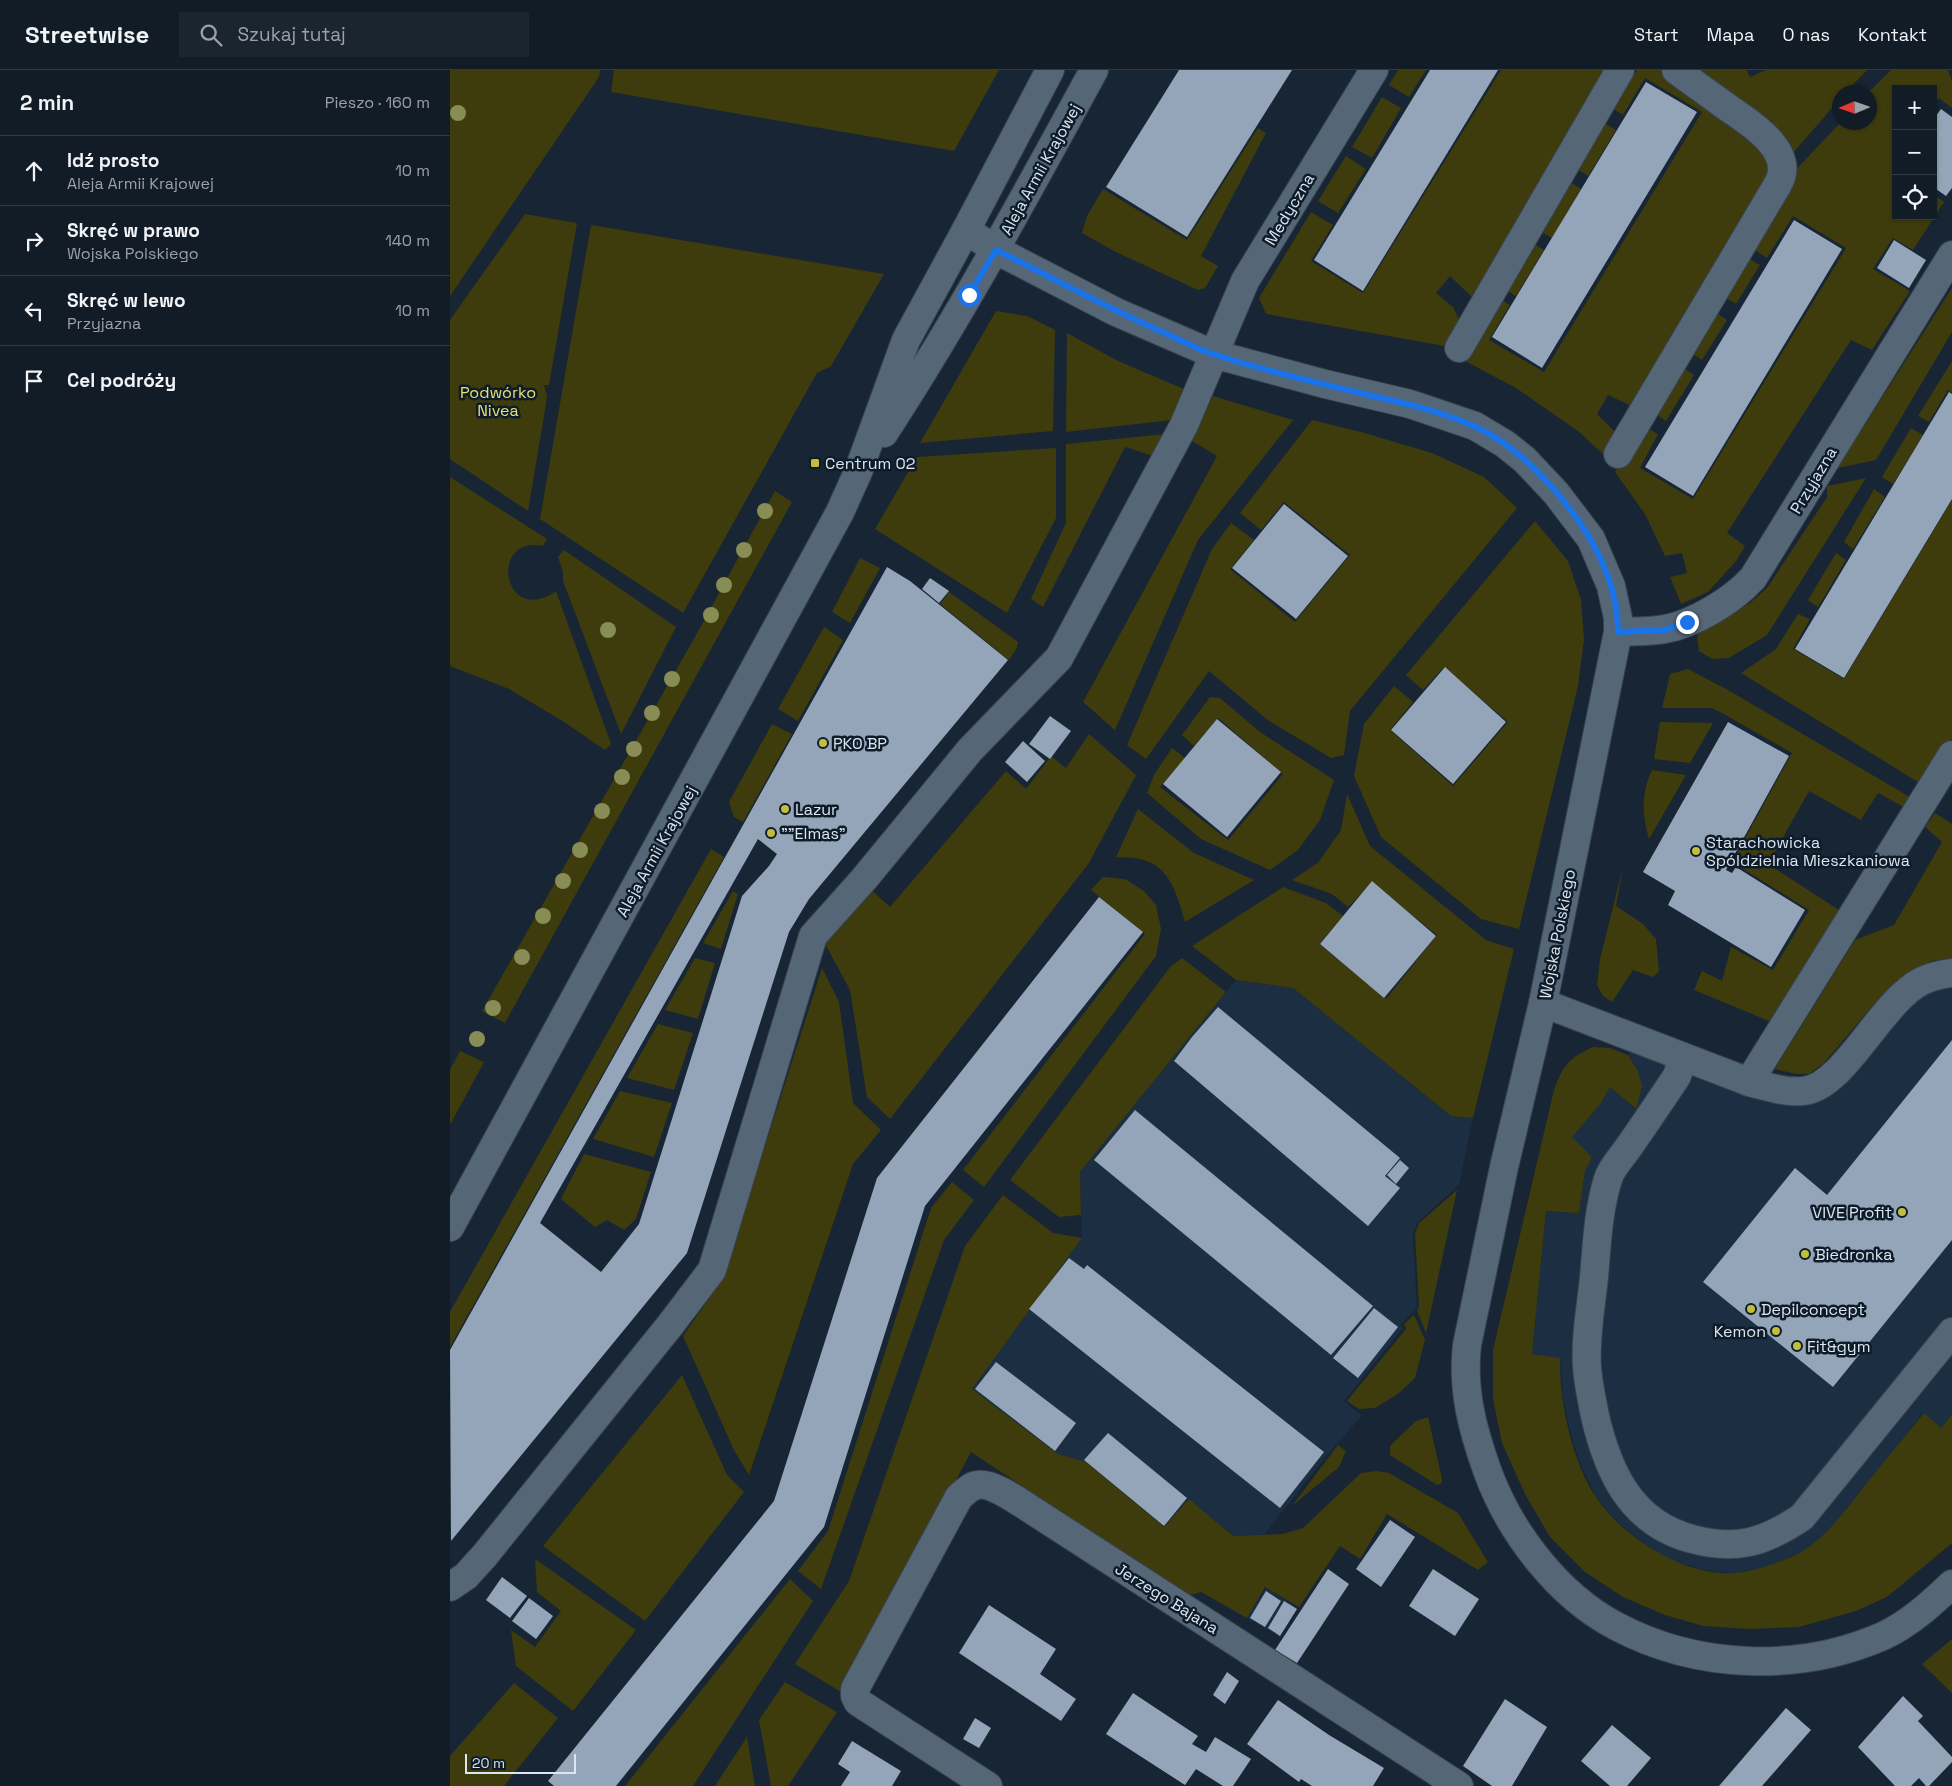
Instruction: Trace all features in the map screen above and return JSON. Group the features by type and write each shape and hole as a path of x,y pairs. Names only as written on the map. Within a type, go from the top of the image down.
{"street":[{"name":"Aleja Armii Krajowej","path":"450,1227 840,512 858,472 906,340 1050,70"},
{"name":"Aleja Armii Krajowej","path":"858,472 928,364 996,250 1094,70"},
{"name":"Medyczna","path":"450,1587 466,1576 485,1556 712,1270 813,936 864,879 970,750 1059,658 1184,425 1245,281 1374,70"},
{"path":"1459,348 1620,70"},
{"path":"1618,454 1782,175 1783,168 1779,155 1773,145 1759,130 1676,70"},
{"name":"Wojska Polskiego","path":"966,230 996,250 1116,312 1213,354 1325,384 1410,404 1475,426 1505,444 1525,460 1556,493 1591,539 1611,586 1618,618 1618,632 1543,1003 1504,1167 1467,1344 1465,1366 1466,1389 1477,1443 1491,1482 1510,1522 1552,1576 1583,1604 1623,1630 1677,1651 1705,1657 1743,1661 1778,1661 1811,1657 1849,1648 1883,1636 1901,1626 1952,1584"},
{"name":"Przyjazna","path":"1618,632 1665,630 1687,622 1738,592 1753,578 1952,256"},
{"path":"1749,1082 1952,755"},
{"path":"1543,1003 1749,1082 1788,1091 1803,1091 1816,1088 1836,1073 1889,1008 1917,984 1923,980 1952,973"},
{"path":"1683,1057 1677,1076 1609,1177 1599,1219 1588,1322 1587,1368 1592,1400 1608,1462 1623,1490 1634,1504 1664,1528 1679,1536 1708,1544 1744,1543 1766,1538 1782,1530 1802,1517 1952,1332"},
{"name":"Jerzego Bajana","path":"988,1786 858,1702 855,1696 855,1689 959,1497 969,1488 979,1484 989,1486 1035,1512 1459,1786"}],"shaded area":[{"path":"1952,958 1952,1414 1941,1428 1923,1413 1825,1535 1800,1553 1762,1568 1733,1573 1703,1570 1669,1559 1647,1546 1618,1522 1596,1497 1582,1468 1573,1443 1563,1398 1560,1359 1532,1354 1546,1211 1579,1213 1585,1171 1592,1157 1571,1137 1601,1103 1610,1087 1635,1109 1638,1071 1628,1055 1638,1039 1803,1091 1889,1008 1875,1003 1893,985 1931,961"},
{"path":"1236,980 1293,988 1451,1116 1473,1118 1459,1185 1417,1223 1413,1234 1417,1308 1400,1325 1403,1328 1344,1401 1362,1416 1333,1448 1264,1535 1233,1536 1189,1499 1164,1527 1086,1462 1058,1454 972,1389 1082,1238 1080,1172"},
{"path":"1266,1588 1298,1608 1280,1637 1247,1618"}],"green space":[{"path":"450,70 600,70 599,77 450,296"},
{"path":"614,70 999,70 954,151 611,92"},
{"path":"1398,70 1426,70 1409,97 1389,85"},
{"path":"1501,70 1609,70 1476,301 1450,276 1436,293 1453,307 1461,323 1450,347 1266,314 1259,298 1311,212 1333,225 1311,261 1363,293"},
{"path":"1637,70 1747,70 1750,77 1766,70 1867,70 1853,85 1832,85 1832,108 1780,168 1631,406 1608,395 1597,414 1617,434 1607,458 1578,431 1516,388 1463,360 1498,298 1510,305 1489,340 1544,372 1702,112 1645,78 1623,115 1613,109"},
{"path":"1891,70 1948,70 1952,81 1952,108 1939,98 1937,101 1937,85 1892,85 1892,220 1932,220 1913,250 1893,238 1873,269 1910,291 1872,350 1851,340 1727,533 1745,546 1737,560 1708,592 1681,604 1670,577 1687,573 1682,553 1665,556 1645,514 1615,472 1642,425 1658,434 1640,468 1693,499 1846,248 1793,216 1767,258 1747,245 1789,177 1833,130 1877,130 1876,85"},
{"path":"1382,97 1401,108 1372,158 1352,147"},
{"path":"1601,121 1616,130 1588,176 1574,167"},
{"path":"1258,128 1266,133 1201,256 1218,266 1205,288 1198,290 1116,252 1082,233 1087,216 1103,189 1187,240"},
{"path":"1346,156 1366,169 1338,213 1318,201"},
{"path":"1567,180 1581,189 1552,238 1537,229"},
{"path":"1937,197 1944,202 1937,213"},
{"name":"Podwórko Nivea","path":"525,214 577,223 549,385 544,385 547,396 528,511 450,459 450,320"},
{"path":"591,225 884,274 831,366 817,373 683,613 540,519"},
{"path":"1530,242 1544,250 1516,296 1503,288"},
{"path":"1743,255 1760,265 1736,304 1719,294"},
{"path":"1952,288 1952,332 1876,460 1837,468"},
{"path":"1712,310 1727,320 1702,360 1686,350"},
{"path":"996,311 1027,316 1055,330 1053,431 920,443"},
{"path":"1067,333 1116,360 1186,390 1172,420 1066,432"},
{"path":"1952,361 1952,393 1948,390 1929,422 1918,416"},
{"path":"1679,365 1694,375 1666,421 1651,411"},
{"path":"1213,396 1293,420 1198,540 1115,730 1083,702 1217,456 1192,441"},
{"path":"1312,420 1432,453 1484,477 1517,508 1350,711 1344,755 1331,758 1269,721 1209,671 1146,759 1127,745 1212,549 1231,523 1254,540 1230,569 1295,622 1350,555 1284,502 1261,530 1240,513"},
{"path":"1911,428 1923,435 1893,484 1882,477"},
{"path":"1165,434 1153,456 1125,447 1043,607 1031,599 1066,523 1066,444"},
{"path":"1056,448 1056,518 1007,613 875,529 917,457"},
{"path":"450,477 547,539 543,546 526,546 514,554 509,565 509,578 514,590 524,598 538,599 556,591 611,744 605,750 564,722 509,689 450,666"},
{"path":"1866,478 1767,635 1729,658 1712,659 1699,651 1697,635 1750,603 1767,588 1827,497 1827,486"},
{"path":"1874,489 1885,497 1853,549 1844,542"},
{"path":"775,491 792,502 505,1023 482,1011 691,644"},
{"path":"1952,500 1952,738 1926,787 1741,673 1776,649 1798,614 1810,619 1793,649 1844,679"},
{"path":"1535,521 1568,561 1581,600 1584,640 1578,686 1519,929 1481,919 1381,837 1354,776 1364,724 1394,686 1413,702 1390,730 1453,786 1508,722 1444,667 1423,690 1406,675"},
{"path":"564,550 676,627 621,734 563,581 563,572 558,557"},
{"path":"1836,553 1846,560 1818,607 1808,600"},
{"path":"860,558 880,568 850,623 832,612"},
{"path":"949,592 1018,642 1017,648 1009,660 940,604"},
{"path":"824,627 843,640 798,721 778,709"},
{"path":"1688,669 1728,690 1915,800 1909,810 1878,793 1861,820 1809,791 1768,864 1839,910 1795,985 1769,1021 1694,990 1702,971 1722,981 1731,947 1773,970 1809,910 1732,862 1792,753 1711,708 1662,708 1670,674"},
{"path":"1210,697 1220,698 1260,732 1334,780 1320,820 1298,850 1270,870 1201,839 1147,793 1154,775 1172,748 1185,758 1160,787 1228,840 1283,774 1218,718 1194,746 1182,735"},
{"path":"1660,722 1713,723 1690,763 1654,759"},
{"path":"772,724 792,734 743,822 734,817 729,802"},
{"path":"1089,734 1136,775 1089,863 890,1119 867,1097 850,990 822,938 866,885 890,907 1006,771 1026,789 1051,756 1066,768"},
{"path":"1652,770 1686,775 1649,839 1644,813 1644,796"},
{"path":"1347,794 1370,846 1486,940 1514,949 1473,1118 1451,1116 1293,988 1236,980 1192,946 1283,887 1326,903 1343,916 1319,944 1386,999 1437,935 1372,883 1348,907 1332,894 1292,880 1318,863 1341,830"},
{"path":"1138,809 1194,853 1254,880 1185,922 1172,885 1160,869 1140,859 1116,857"},
{"path":"1935,813 1952,824 1952,958 1931,961 1893,985 1875,1003 1824,1063 1809,1074 1796,1074 1775,1069 1855,940 1894,925 1942,842 1925,827"},
{"path":"711,849 724,857 450,1347 450,1312"},
{"path":"1623,867 1616,906 1643,924 1656,939 1659,971 1653,977 1633,970 1612,1002 1603,996 1597,985 1600,959"},
{"path":"1103,877 1125,879 1144,891 1156,905 1161,929 1156,956 984,1187 963,1170 1145,934 1091,890"},
{"path":"733,891 738,894 721,949 703,943"},
{"path":"695,958 715,963 698,1019 665,1010"},
{"path":"1182,958 1226,992 1080,1172 1081,1215 1059,1217 1010,1180 1171,966"},
{"path":"822,968 839,1002 853,1103 881,1130 853,1164 749,1475 734,1450 683,1336 722,1280"},
{"path":"658,1024 693,1033 674,1090 627,1078"},
{"path":"1593,1047 1610,1048 1628,1055 1638,1071 1642,1086 1636,1109 1610,1087 1601,1103 1572,1137 1592,1157 1585,1171 1579,1213 1546,1211 1532,1354 1560,1358 1562,1393 1569,1430 1580,1466 1588,1483 1596,1497 1622,1526 1656,1551 1694,1568 1714,1572 1745,1572 1781,1561 1810,1546 1841,1515 1924,1413 1941,1428 1952,1414 1952,1543 1887,1597 1856,1611 1799,1627 1749,1629 1703,1626 1665,1615 1623,1597 1585,1572 1550,1537 1525,1494 1502,1443 1493,1399 1493,1350 1554,1090 1568,1063"},
{"path":"460,1051 484,1062 450,1125 450,1070"},
{"path":"620,1091 672,1103 654,1157 593,1139"},
{"path":"584,1154 651,1172 636,1219 624,1230 607,1220 595,1227 561,1199"},
{"path":"952,1182 974,1200 944,1240 821,1589 798,1571 828,1531 931,1208"},
{"path":"1457,1190 1426,1333 1417,1311 1419,1306 1415,1234 1419,1223"},
{"path":"1003,1195 1053,1233 1082,1238 972,1389 1058,1454 1086,1462 1164,1527 1189,1499 1233,1536 1283,1534 1303,1528 1361,1473 1377,1471 1389,1473 1458,1513 1488,1562 1478,1570 1387,1514 1360,1559 1340,1546 1299,1607 1265,1587 1247,1618 1201,1592 1187,1596 971,1452 841,1692 795,1664 849,1581 965,1246"},
{"path":"1414,1315 1425,1340 1415,1378 1399,1393 1375,1408 1359,1409 1347,1401 1406,1329 1404,1324"},
{"path":"682,1375 727,1475 744,1492 645,1621 543,1546"},
{"path":"1428,1417 1442,1479 1442,1483 1437,1485 1390,1455 1390,1446 1416,1421"},
{"path":"1338,1445 1346,1451 1339,1467 1292,1506"},
{"path":"535,1559 636,1630 573,1711 516,1666 511,1630 535,1647 561,1611 537,1592"},
{"path":"790,1579 813,1601 693,1786 625,1786"},
{"path":"1952,1639 1952,1693 1922,1664"},
{"path":"785,1682 837,1712 788,1786 771,1786 759,1720"},
{"path":"514,1683 558,1718 504,1786 450,1786 450,1756"},
{"path":"747,1737 755,1786 715,1786"}],"building":[{"path":"1179,70 1292,70 1187,237 1106,187"},
{"path":"1430,70 1498,70 1363,291 1314,260"},
{"path":"1646,82 1697,112 1542,368 1492,337"},
{"path":"1941,109 1952,117 1952,188 1946,196 1937,190 1937,114"},
{"path":"1794,220 1842,249 1693,496 1645,467"},
{"path":"1894,240 1926,260 1909,288 1877,268"},
{"path":"1949,392 1952,394 1952,499 1844,678 1795,649"},
{"path":"1284,504 1348,556 1296,619 1232,568"},
{"path":"887,567 910,581 1008,660 809,899 789,932 687,1253 451,1541 450,1350","holes":["758,839 777,854 769,866 742,896 639,1224 601,1272 540,1223"]},
{"path":"930,578 949,591 939,603 922,589"},
{"path":"1445,667 1506,722 1453,784 1391,730"},
{"path":"1050,716 1071,731 1050,759 1029,744"},
{"path":"1217,719 1281,772 1227,837 1163,784"},
{"name":"Starachowicka Spóldzielnia Mieszkaniowa","path":"1728,722 1789,756 1726,870 1732,873 1736,867 1805,910 1771,967 1668,905 1675,891 1643,872"},
{"path":"1023,741 1045,761 1027,782 1005,762"},
{"path":"1372,881 1436,936 1384,998 1320,944"},
{"path":"1099,897 1143,932 925,1206 824,1527 616,1786 554,1786 548,1781 774,1501 877,1178"},
{"path":"1218,1007 1400,1158 1385,1176 1400,1188 1368,1226 1174,1061"},
{"path":"1952,1040 1952,1240 1833,1387 1703,1282 1795,1168 1827,1195"},
{"path":"1135,1110 1373,1306 1331,1355 1094,1160"},
{"path":"1400,1160 1409,1168 1396,1184 1387,1175"},
{"path":"1069,1258 1084,1269 1087,1265 1324,1452 1280,1508 1029,1309"},
{"path":"1374,1308 1398,1327 1358,1378 1333,1358"},
{"path":"996,1362 1076,1423 1055,1451 975,1389"},
{"path":"1108,1433 1187,1498 1164,1526 1084,1460"},
{"path":"1390,1520 1415,1537 1381,1587 1356,1569"},
{"path":"1328,1569 1349,1584 1297,1663 1275,1650"},
{"path":"1433,1569 1479,1599 1455,1636 1409,1606"},
{"path":"502,1577 527,1596 510,1618 486,1600"},
{"path":"1266,1591 1281,1601 1265,1627 1250,1618"},
{"path":"529,1598 553,1616 536,1639 512,1621"},
{"path":"1284,1601 1297,1609 1280,1636 1268,1628"},
{"path":"989,1605 1056,1649 1040,1674 1076,1699 1061,1721 959,1653"},
{"path":"1227,1672 1239,1681 1225,1704 1213,1695"},
{"path":"1133,1693 1198,1736 1192,1744 1206,1752 1215,1737 1251,1759 1233,1786 1223,1786 1196,1769 1185,1785 1106,1734"},
{"path":"1903,1696 1923,1716 1918,1721 1952,1757 1952,1762 1929,1786 1926,1786 1919,1778 1911,1786 1895,1786 1858,1747"},
{"path":"1505,1699 1547,1727 1512,1786 1492,1786 1463,1766"},
{"path":"1278,1700 1329,1735 1384,1768 1373,1786 1312,1786 1301,1779 1299,1782 1247,1744"},
{"path":"1786,1708 1811,1730 1762,1786 1719,1786"},
{"path":"975,1718 991,1728 979,1748 963,1739"},
{"path":"1612,1725 1651,1758 1627,1786 1610,1786 1581,1761"},
{"path":"852,1741 901,1771 892,1786 841,1786 850,1772 838,1764"}],"place":[{"name":"Centrum 02","path":"815,463"},
{"name":"PKO BP","path":"823,743"},
{"name":"Lazur","path":"785,809"},
{"name":"\"\"Elmas\"","path":"771,833"},
{"name":"Starachowicka Spóldzielnia Mieszkaniowa","path":"1696,851"},
{"name":"VIVE Profit","path":"1902,1212"},
{"name":"Biedronka","path":"1805,1254"},
{"name":"Depilconcept","path":"1751,1309"},
{"name":"Kemon","path":"1776,1331"},
{"name":"Fit&gym","path":"1797,1346"}],"route":[{"path":"969,295 996,250 1116,312 1213,354 1325,384 1410,404 1475,426 1505,444 1525,460 1574,514 1591,539 1611,586 1616,604 1618,632 1665,630 1687,622"}]}
